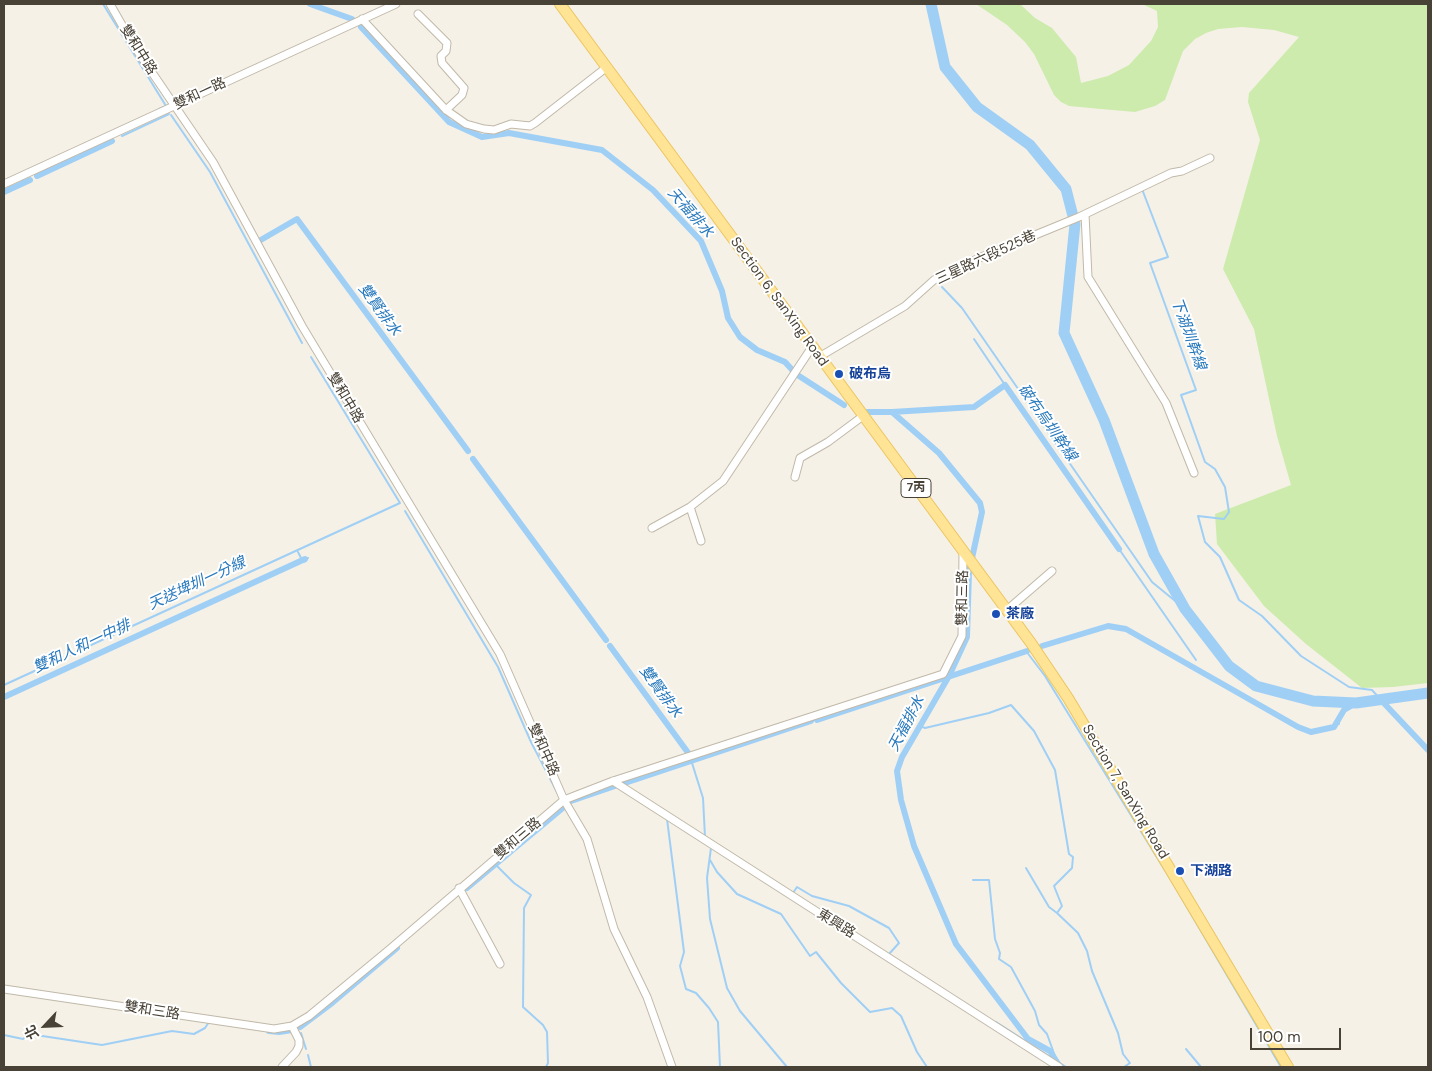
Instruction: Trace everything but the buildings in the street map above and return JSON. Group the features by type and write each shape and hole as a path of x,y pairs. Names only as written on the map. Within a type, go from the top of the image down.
{"main road":[{"name":"Section 6, SanXing Road","path":"560,4 963,553 1007,610 1068,698"},
{"name":"Section 7, SanXing Road","path":"1068,698 1288,1067"}],"street":[{"name":"雙和中路","path":"110,4 134,46 213,162 302,326 500,654 567,804"},
{"name":"雙和一路","path":"4,184 396,4"},
{"path":"418,14 447,43 446,51 440,56 442,63 464,88 462,95 446,110"},
{"path":"362,19 446,110 466,124 484,129 494,130 511,124 530,126 607,67"},
{"name":"三星路六段525巷","path":"819,357 905,306 934,280 979,258 1054,228 1171,173 1182,171 1210,158"},
{"path":"1082,215 1088,277 1166,403 1194,473"},
{"path":"652,528 690,507 723,481 812,347"},
{"path":"795,477 800,458 828,442 861,413"},
{"path":"690,507 701,540"},
{"name":"雙和三路","path":"4,989 274,1029 294,1029 567,804 943,674 962,636 963,553"},
{"path":"1007,610 1052,571"},
{"name":"東興路","path":"618,785 1058,1066"},
{"path":"567,804 587,838 614,929 647,997 672,1067"},
{"path":"461,892 500,964"},
{"path":"282,1067 299,1046 299,1040 294,1029"}],"green space":[{"path":"976,4 1020,4 1035,18 1052,28 1076,57 1081,83 1108,76 1129,65 1151,41 1158,27 1157,11 1142,4 1428,4 1428,683 1362,688 1306,644 1264,606 1217,544 1215,514 1291,485 1277,436 1254,329 1223,269 1260,140 1248,102 1249,93 1299,37 1274,30 1242,27 1218,29 1195,39 1183,51 1165,100 1155,106 1135,112 1069,106 1061,102 1054,95 1034,54 1025,42 1007,25"}],"waterway":[{"path":"103,4 166,106 159,109"},
{"path":"310,4 352,19"},
{"path":"931,4 945,67 977,107 1030,145 1066,189 1075,224 1064,333 1104,420 1154,554 1185,609 1229,666 1256,686 1313,701 1356,703 1428,693"},
{"name":"天福排水","path":"361,27 449,122 482,137 509,133 602,150 653,190 701,241 722,291 728,318 740,337 757,350 785,362 796,374 844,405"},
{"path":"122,136 169,114"},
{"path":"171,115 210,172 302,343"},
{"path":"37,176 112,141"},
{"path":"4,192 30,180"},
{"name":"下湖圳幹線","path":"1142,189 1168,257 1150,263 1196,390 1181,395 1205,462 1215,469 1225,487 1229,512 1224,519 1198,516 1205,542 1220,557 1239,600 1262,616 1301,656 1349,687 1372,690 1381,700"},
{"name":"雙賢排水","path":"259,241 297,219 468,451"},
{"path":"942,287 962,308 1152,582 1185,609"},
{"path":"974,339 1005,385"},
{"name":"天送埤圳一分線","path":"4,685 400,503 311,357"},
{"name":"破布烏圳幹線","path":"892,412 974,407 1005,385 1119,549"},
{"name":"天福排水","path":"867,412 892,412 939,453 980,503 982,512 969,572 967,637 949,676 902,757 897,771 901,800 914,846 956,944 1028,1039 1050,1051 1060,1067"},
{"name":"雙賢排水","path":"473,459 606,640"},
{"name":"天送埤圳一分線","path":"405,511 498,667 531,742 557,792"},
{"path":"1119,549 1196,660"},
{"name":"雙和人和一中排","path":"298,552 303,562 306,561"},
{"name":"雙和人和一中排","path":"4,697 305,559"},
{"path":"1042,646 1108,626 1126,629 1298,727 1311,732 1334,727 1344,710 1356,703"},
{"name":"雙賢排水","path":"610,646 689,754"},
{"path":"1026,651 1045,676 1171,880 1281,1067"},
{"path":"817,720 1027,651"},
{"path":"1381,700 1428,750"},
{"path":"920,726 925,728 989,713 1011,705 1034,731 1055,770 1069,854 1073,857 1072,868 1054,886 1062,906 1057,913 1078,933 1087,951 1092,971 1118,1033 1123,1054 1130,1063 1124,1067"},
{"path":"622,784 811,721"},
{"path":"692,763 703,798 705,837"},
{"path":"571,801 615,786"},
{"path":"467,888 564,807"},
{"path":"667,819 684,952 680,966 686,989 696,993 718,1022 720,1067"},
{"path":"711,848 707,878 710,919 727,988 740,1011 787,1067"},
{"path":"710,860 717,872 737,894 781,914 810,956 816,952 841,983 870,1012 892,1008 901,1016 917,1052 927,1067"},
{"path":"495,864 514,883 531,895 524,908 523,1007 543,1025 547,1032 548,1063 546,1067"},
{"path":"1026,868 1049,907 1057,913"},
{"path":"973,880 989,880 995,939 1000,953 999,959 1011,967 1035,1011 1039,1025 1047,1034 1056,1059"},
{"path":"793,893 797,887 812,896 849,906 889,928 899,943 890,955"},
{"path":"300,1027 332,1003 397,948"},
{"path":"4,1035 23,1039 29,1034 102,1045 172,1031 194,1034 205,1028 209,1022"},
{"name":"天福排水","path":"996,1022 1066,1067"},
{"path":"269,1031 292,1030"},
{"path":"301,1033 306,1049"},
{"path":"1186,1049 1201,1067"},
{"path":"308,1055 311,1067"}],"place":[{"name":"破布烏","path":"839,374"},
{"name":"茶廠","path":"996,614"},
{"name":"下湖路","path":"1180,871"}]}
